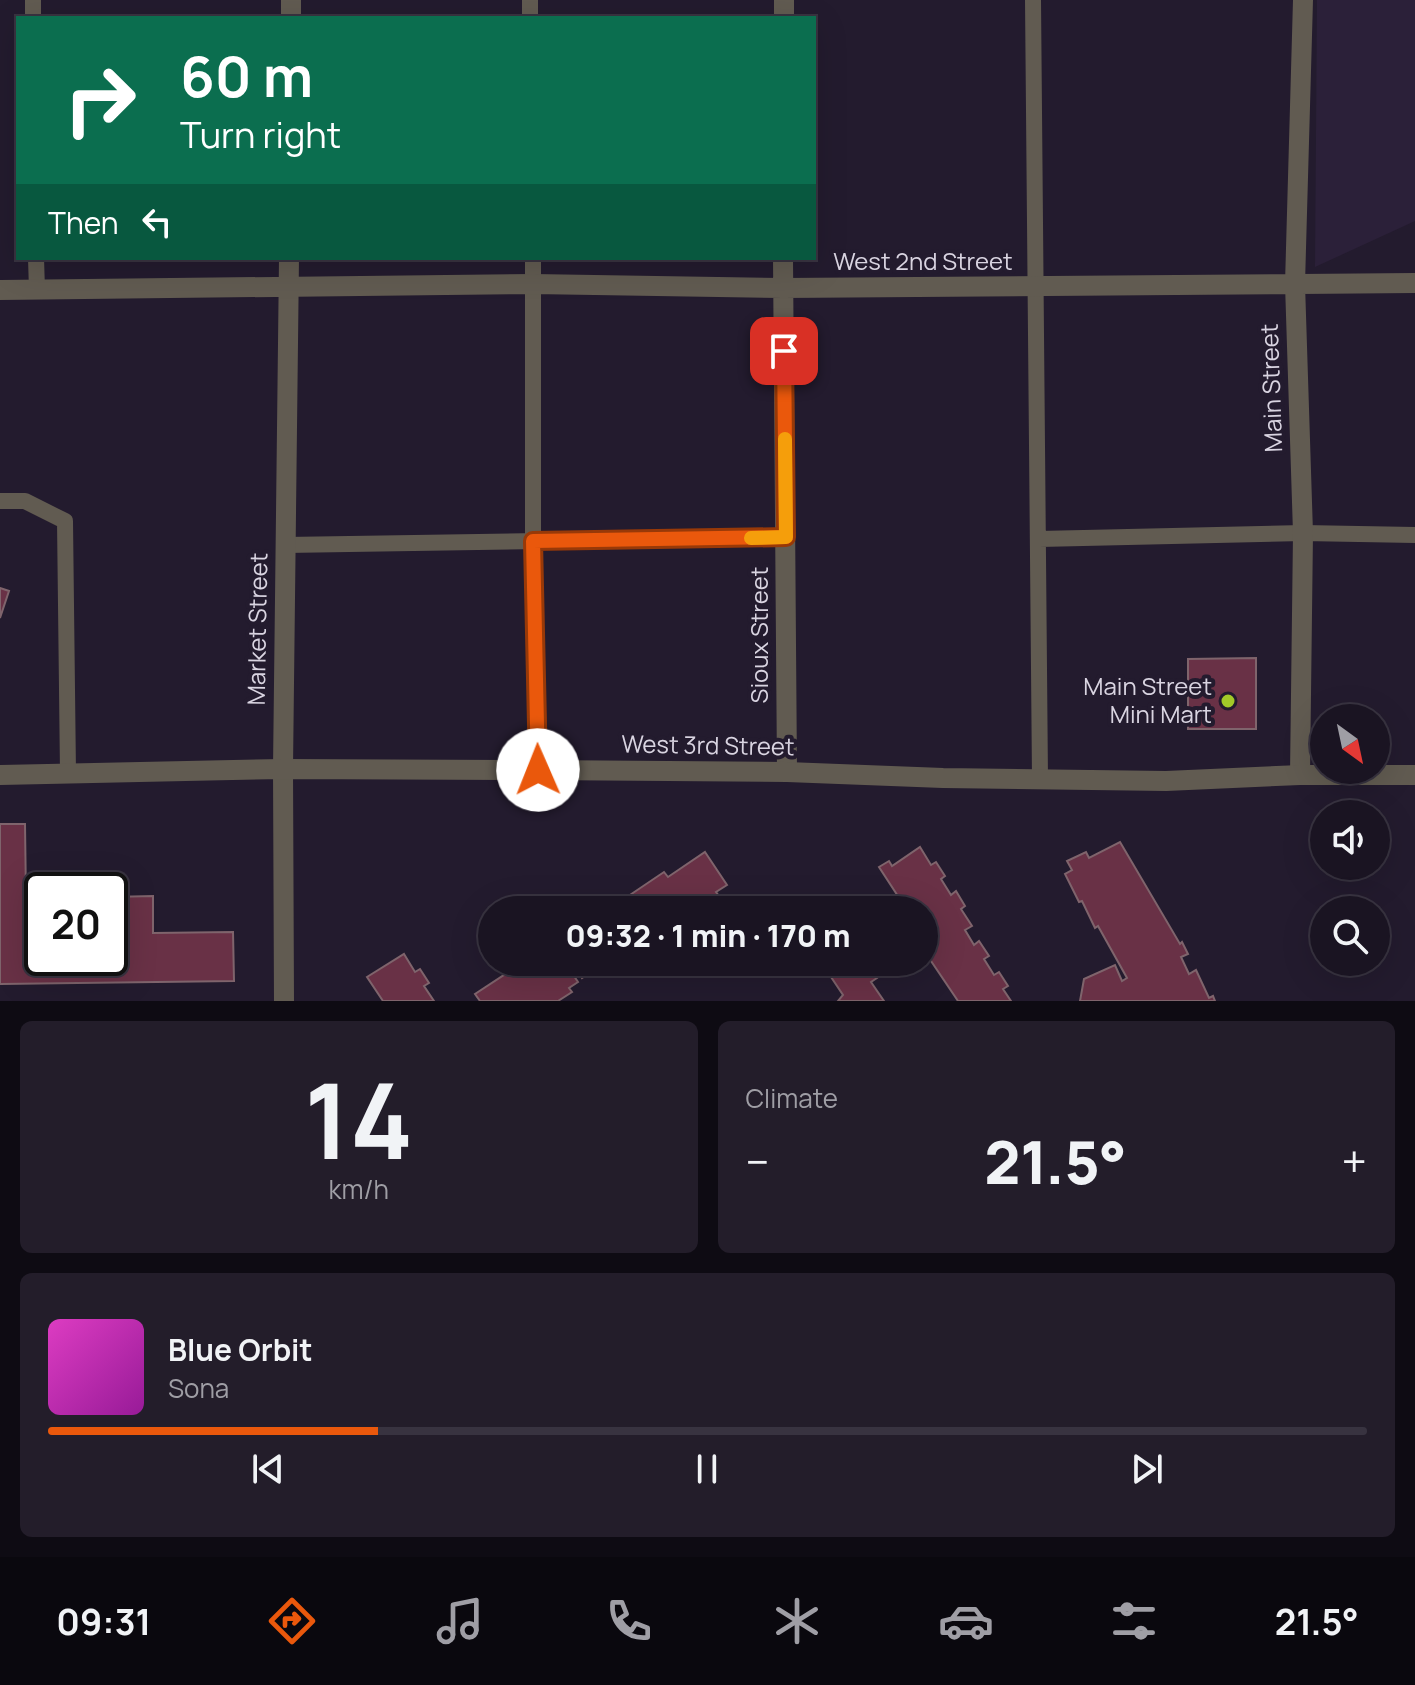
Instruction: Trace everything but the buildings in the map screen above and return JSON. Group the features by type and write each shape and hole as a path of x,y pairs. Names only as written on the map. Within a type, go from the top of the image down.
{"street":[{"name":"Main Street","path":"1300,775 1303,533 1295,284 1303,0"},
{"name":"Market Street","path":"284,1001 283,769 289,260"},
{"name":"Sioux Street","path":"783,260 787,772"},
{"name":"West 2nd Street","path":"0,290 533,284 783,288 1415,283"},
{"name":"West 3rd Street","path":"0,775 283,769 787,772 1166,781 1300,775 1415,775"}],"lane":[{"path":"1033,0 1040,780"},
{"path":"36,260 37,290"},
{"path":"533,260 533,541 538,770"},
{"path":"0,501 25,501 65,521 68,773"},
{"path":"1039,539 1303,533 1415,535"},
{"path":"285,545 786,537"}],"shaded area":[{"path":"1317,0 1415,0 1415,221 1315,267"}],"slow traffic":[{"path":"751,538 786,537 785,439"}],"place":[{"name":"Main Street Mini Mart","path":"1228,701"}],"route":[{"path":"538,770 533,541 786,537 784,351"}]}
